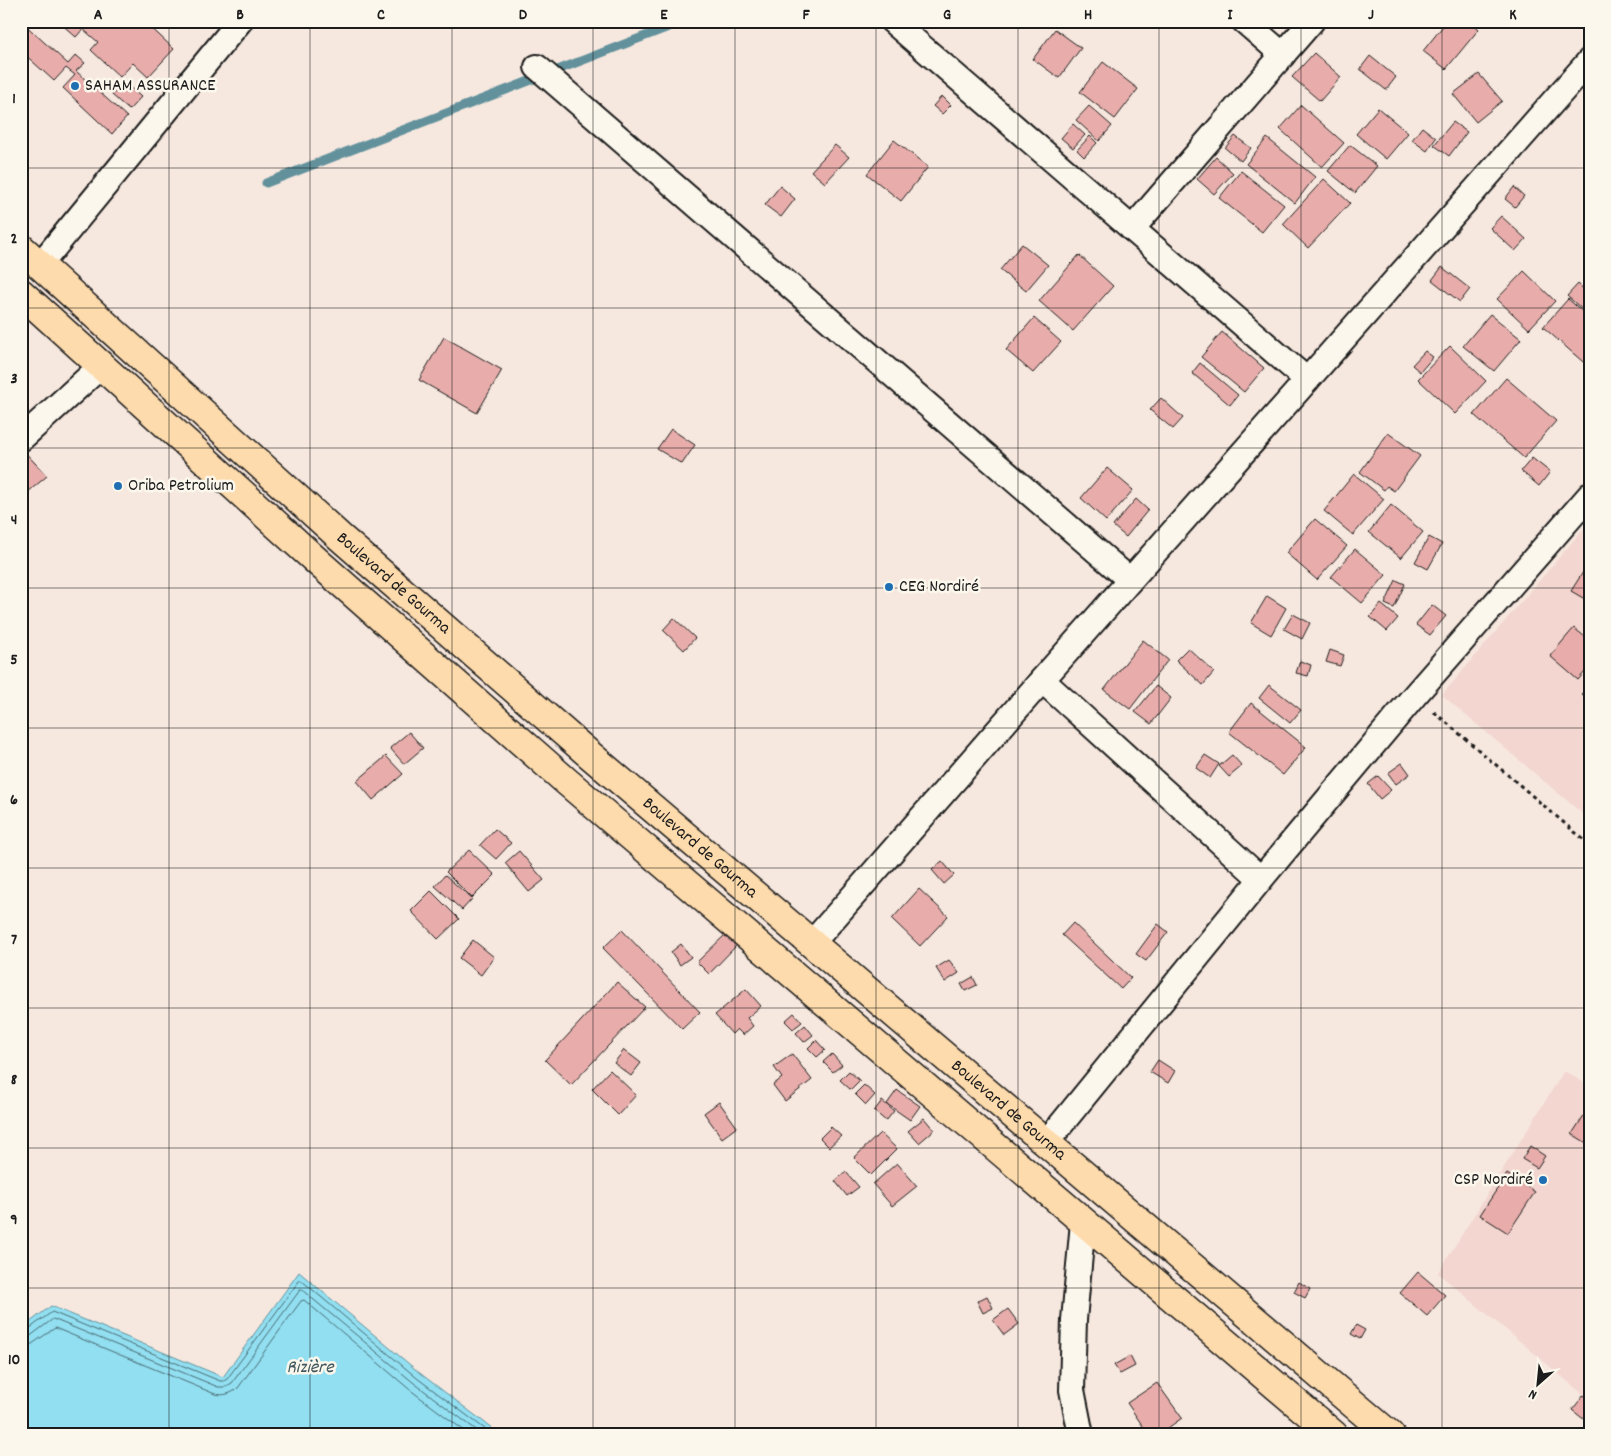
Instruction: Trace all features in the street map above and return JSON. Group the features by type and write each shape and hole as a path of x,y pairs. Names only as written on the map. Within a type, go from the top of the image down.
{"highway":[{"name":"Boulevard de Gourma","path":"30,257 349,545 590,755 1390,1435"},
{"name":"Boulevard de Gourma","path":"21,293 312,557 566,781 1334,1435"},
{"path":"1024,1171 1046,1143"}],"street":[{"path":"30,257 240,21"},
{"path":"892,21 1307,380"},
{"path":"1244,21 1283,55"},
{"path":"1132,229 1312,21"},
{"path":"812,943 1590,60"},
{"path":"537,67 1130,580"},
{"path":"21,438 100,366"},
{"path":"1046,1143 1415,695 1590,495"},
{"path":"1042,680 1261,880"},
{"path":"1081,1435 1072,1390 1074,1320 1082,1222"}],"path":[{"path":"1415,695 1590,845"}],"shaded area":[{"path":"1590,521 1590,820 1442,695"},
{"name":"CSP Nordiré","path":"1564,1071 1590,1086 1590,1400 1438,1273"}],"water":[{"name":"Rizière","path":"299,1272 421,1374 501,1435 21,1435 21,1329 51,1306 223,1377"}],"building":[{"path":"21,21 68,64 76,55 85,63 76,71 127,117 112,134 63,88 75,75 66,68 54,81 21,51"},
{"path":"58,21 144,21 174,49 148,77 133,63 120,77 91,50 98,42 83,29 76,37"},
{"path":"1447,21 1470,21 1479,29 1446,69 1423,51"},
{"path":"1055,29 1081,48 1059,78 1033,59"},
{"path":"1314,53 1341,77 1320,101 1292,77"},
{"path":"1370,56 1396,77 1386,90 1360,69"},
{"path":"1103,62 1138,89 1115,119 1080,92"},
{"path":"1479,74 1502,101 1476,122 1453,94"},
{"path":"124,82 141,97 129,110 112,95"},
{"path":"942,96 951,105 942,114 933,106"},
{"path":"1301,105 1344,143 1322,167 1280,129"},
{"path":"1089,106 1112,126 1099,141 1076,120"},
{"path":"1378,108 1408,133 1386,159 1356,134"},
{"path":"1453,122 1467,132 1449,156 1434,145"},
{"path":"1073,124 1085,135 1073,148 1061,138"},
{"path":"1422,127 1436,138 1427,151 1412,140"},
{"path":"1090,136 1097,143 1084,157 1077,150"},
{"path":"1235,136 1251,148 1241,161 1225,148"},
{"path":"1267,138 1315,177 1295,203 1246,164"},
{"path":"894,140 928,167 901,201 867,174"},
{"path":"835,145 849,157 825,183 811,171"},
{"path":"1350,145 1377,166 1355,193 1328,171"},
{"path":"1216,157 1233,173 1214,194 1197,179"},
{"path":"1241,171 1284,205 1262,232 1219,198"},
{"path":"1324,179 1350,203 1308,248 1283,224"},
{"path":"780,186 795,199 781,217 765,205"},
{"path":"1514,187 1524,196 1515,207 1505,199"},
{"path":"1501,216 1526,239 1515,251 1490,228"},
{"path":"1022,244 1048,265 1026,291 1000,270"},
{"path":"1079,255 1113,286 1073,331 1039,301"},
{"path":"1442,267 1470,289 1460,302 1432,280"},
{"path":"1524,271 1555,301 1529,329 1497,299"},
{"path":"1578,284 1590,295 1590,316 1567,296"},
{"path":"1568,299 1590,318 1590,368 1543,327"},
{"path":"1490,314 1521,339 1494,371 1463,346"},
{"path":"1034,318 1061,342 1033,373 1006,350"},
{"path":"1222,332 1264,368 1244,392 1201,357"},
{"path":"444,337 502,370 477,413 419,380"},
{"path":"1450,346 1486,381 1455,414 1418,379"},
{"path":"1425,351 1433,357 1420,372 1412,365"},
{"path":"1200,363 1238,395 1230,405 1192,373"},
{"path":"1506,378 1556,421 1524,458 1474,415"},
{"path":"1161,398 1183,418 1173,429 1150,410"},
{"path":"671,429 695,445 682,464 657,449"},
{"path":"1388,433 1420,456 1394,491 1387,486 1384,490 1360,472"},
{"path":"21,448 47,476 21,498"},
{"path":"1532,458 1550,472 1539,486 1521,471"},
{"path":"1107,468 1133,490 1106,521 1081,498"},
{"path":"1354,474 1384,499 1353,535 1324,511"},
{"path":"1136,499 1148,510 1126,537 1113,526"},
{"path":"1391,505 1423,532 1401,558 1369,532"},
{"path":"1315,519 1347,546 1317,580 1286,553"},
{"path":"1429,537 1442,544 1428,569 1415,562"},
{"path":"1355,549 1386,575 1362,603 1331,577"},
{"path":"1590,561 1590,602 1571,591"},
{"path":"1396,580 1405,584 1394,608 1385,604"},
{"path":"1267,596 1286,608 1271,635 1251,623"},
{"path":"1381,604 1398,618 1387,631 1370,617"},
{"path":"1432,605 1446,616 1430,635 1416,625"},
{"path":"1293,614 1310,623 1302,639 1284,629"},
{"path":"674,618 695,638 684,650 663,630"},
{"path":"1574,628 1590,641 1590,666 1578,680 1550,656"},
{"path":"1143,640 1168,660 1130,709 1104,690"},
{"path":"1188,648 1214,672 1203,685 1176,660"},
{"path":"1330,650 1344,655 1340,666 1326,662"},
{"path":"1300,661 1311,665 1308,676 1296,673"},
{"path":"1269,685 1301,710 1290,723 1259,698"},
{"path":"1590,685 1590,703 1581,694"},
{"path":"1156,686 1171,698 1151,724 1135,712"},
{"path":"1251,703 1306,747 1283,775 1229,732"},
{"path":"409,732 423,748 404,764 390,748"},
{"path":"1205,755 1219,764 1210,778 1196,768"},
{"path":"1232,755 1242,766 1229,777 1219,766"},
{"path":"386,756 403,774 373,800 357,781"},
{"path":"1402,763 1410,774 1396,784 1388,773"},
{"path":"1378,776 1391,790 1380,799 1368,784"},
{"path":"495,829 511,843 496,859 480,845"},
{"path":"469,850 495,875 472,898 446,872"},
{"path":"519,851 544,880 529,892 505,863"},
{"path":"942,861 954,875 944,884 932,870"},
{"path":"445,875 472,899 462,910 435,886"},
{"path":"919,889 948,916 920,946 892,919"},
{"path":"431,891 459,919 438,939 411,911"},
{"path":"1073,923 1131,978 1121,989 1062,935"},
{"path":"1158,924 1168,932 1146,961 1136,954"},
{"path":"622,930 700,1012 682,1029 603,948"},
{"path":"726,934 737,945 709,974 697,962"},
{"path":"473,940 494,957 481,975 459,958"},
{"path":"681,944 691,957 680,965 671,952"},
{"path":"949,960 959,973 945,982 936,968"},
{"path":"973,977 977,985 965,991 961,984"},
{"path":"617,982 645,1007 571,1085 545,1060"},
{"path":"746,989 761,1006 747,1018 753,1026 743,1035 737,1029 732,1034 715,1015"},
{"path":"794,1013 802,1022 793,1029 785,1021"},
{"path":"805,1025 813,1035 804,1042 796,1033"},
{"path":"816,1040 825,1050 817,1057 808,1048"},
{"path":"624,1050 641,1063 631,1076 614,1063"},
{"path":"792,1054 812,1080 785,1101 773,1085 782,1078 774,1067"},
{"path":"832,1054 842,1065 833,1072 823,1062"},
{"path":"1158,1060 1175,1071 1168,1083 1150,1072"},
{"path":"610,1070 636,1095 618,1115 592,1089"},
{"path":"849,1071 860,1081 851,1090 840,1080"},
{"path":"864,1085 875,1095 866,1105 855,1094"},
{"path":"897,1090 920,1106 910,1120 887,1104"},
{"path":"882,1101 894,1111 886,1121 874,1111"},
{"path":"719,1102 737,1127 722,1138 704,1113"},
{"path":"1590,1106 1590,1145 1572,1134"},
{"path":"924,1118 934,1130 919,1143 908,1131"},
{"path":"831,1127 841,1136 829,1147 820,1138"},
{"path":"880,1133 897,1149 871,1175 854,1158"},
{"path":"1530,1146 1545,1156 1537,1168 1522,1159"},
{"path":"897,1163 917,1186 892,1206 873,1184"},
{"path":"846,1172 859,1187 847,1196 835,1181"},
{"path":"1507,1174 1535,1192 1508,1233 1480,1215"},
{"path":"1418,1272 1445,1295 1427,1316 1400,1293"},
{"path":"1299,1282 1310,1289 1305,1298 1294,1292"},
{"path":"987,1296 993,1308 983,1313 977,1301"},
{"path":"1008,1309 1019,1324 1004,1335 993,1320"},
{"path":"1356,1325 1365,1330 1360,1339 1351,1334"},
{"path":"1130,1356 1135,1366 1120,1374 1114,1365"},
{"path":"1157,1383 1182,1418 1158,1435 1149,1435 1127,1403"},
{"path":"1584,1395 1590,1400 1590,1424 1572,1410"}],"waterway":[{"path":"266,183 684,21"}],"place":[{"name":"SAHAM ASSURANCE","path":"75,86"},
{"name":"Oriba Petrolium","path":"118,486"},
{"name":"CEG Nordiré","path":"889,587"},
{"name":"CSP Nordiré","path":"1543,1180"}]}
